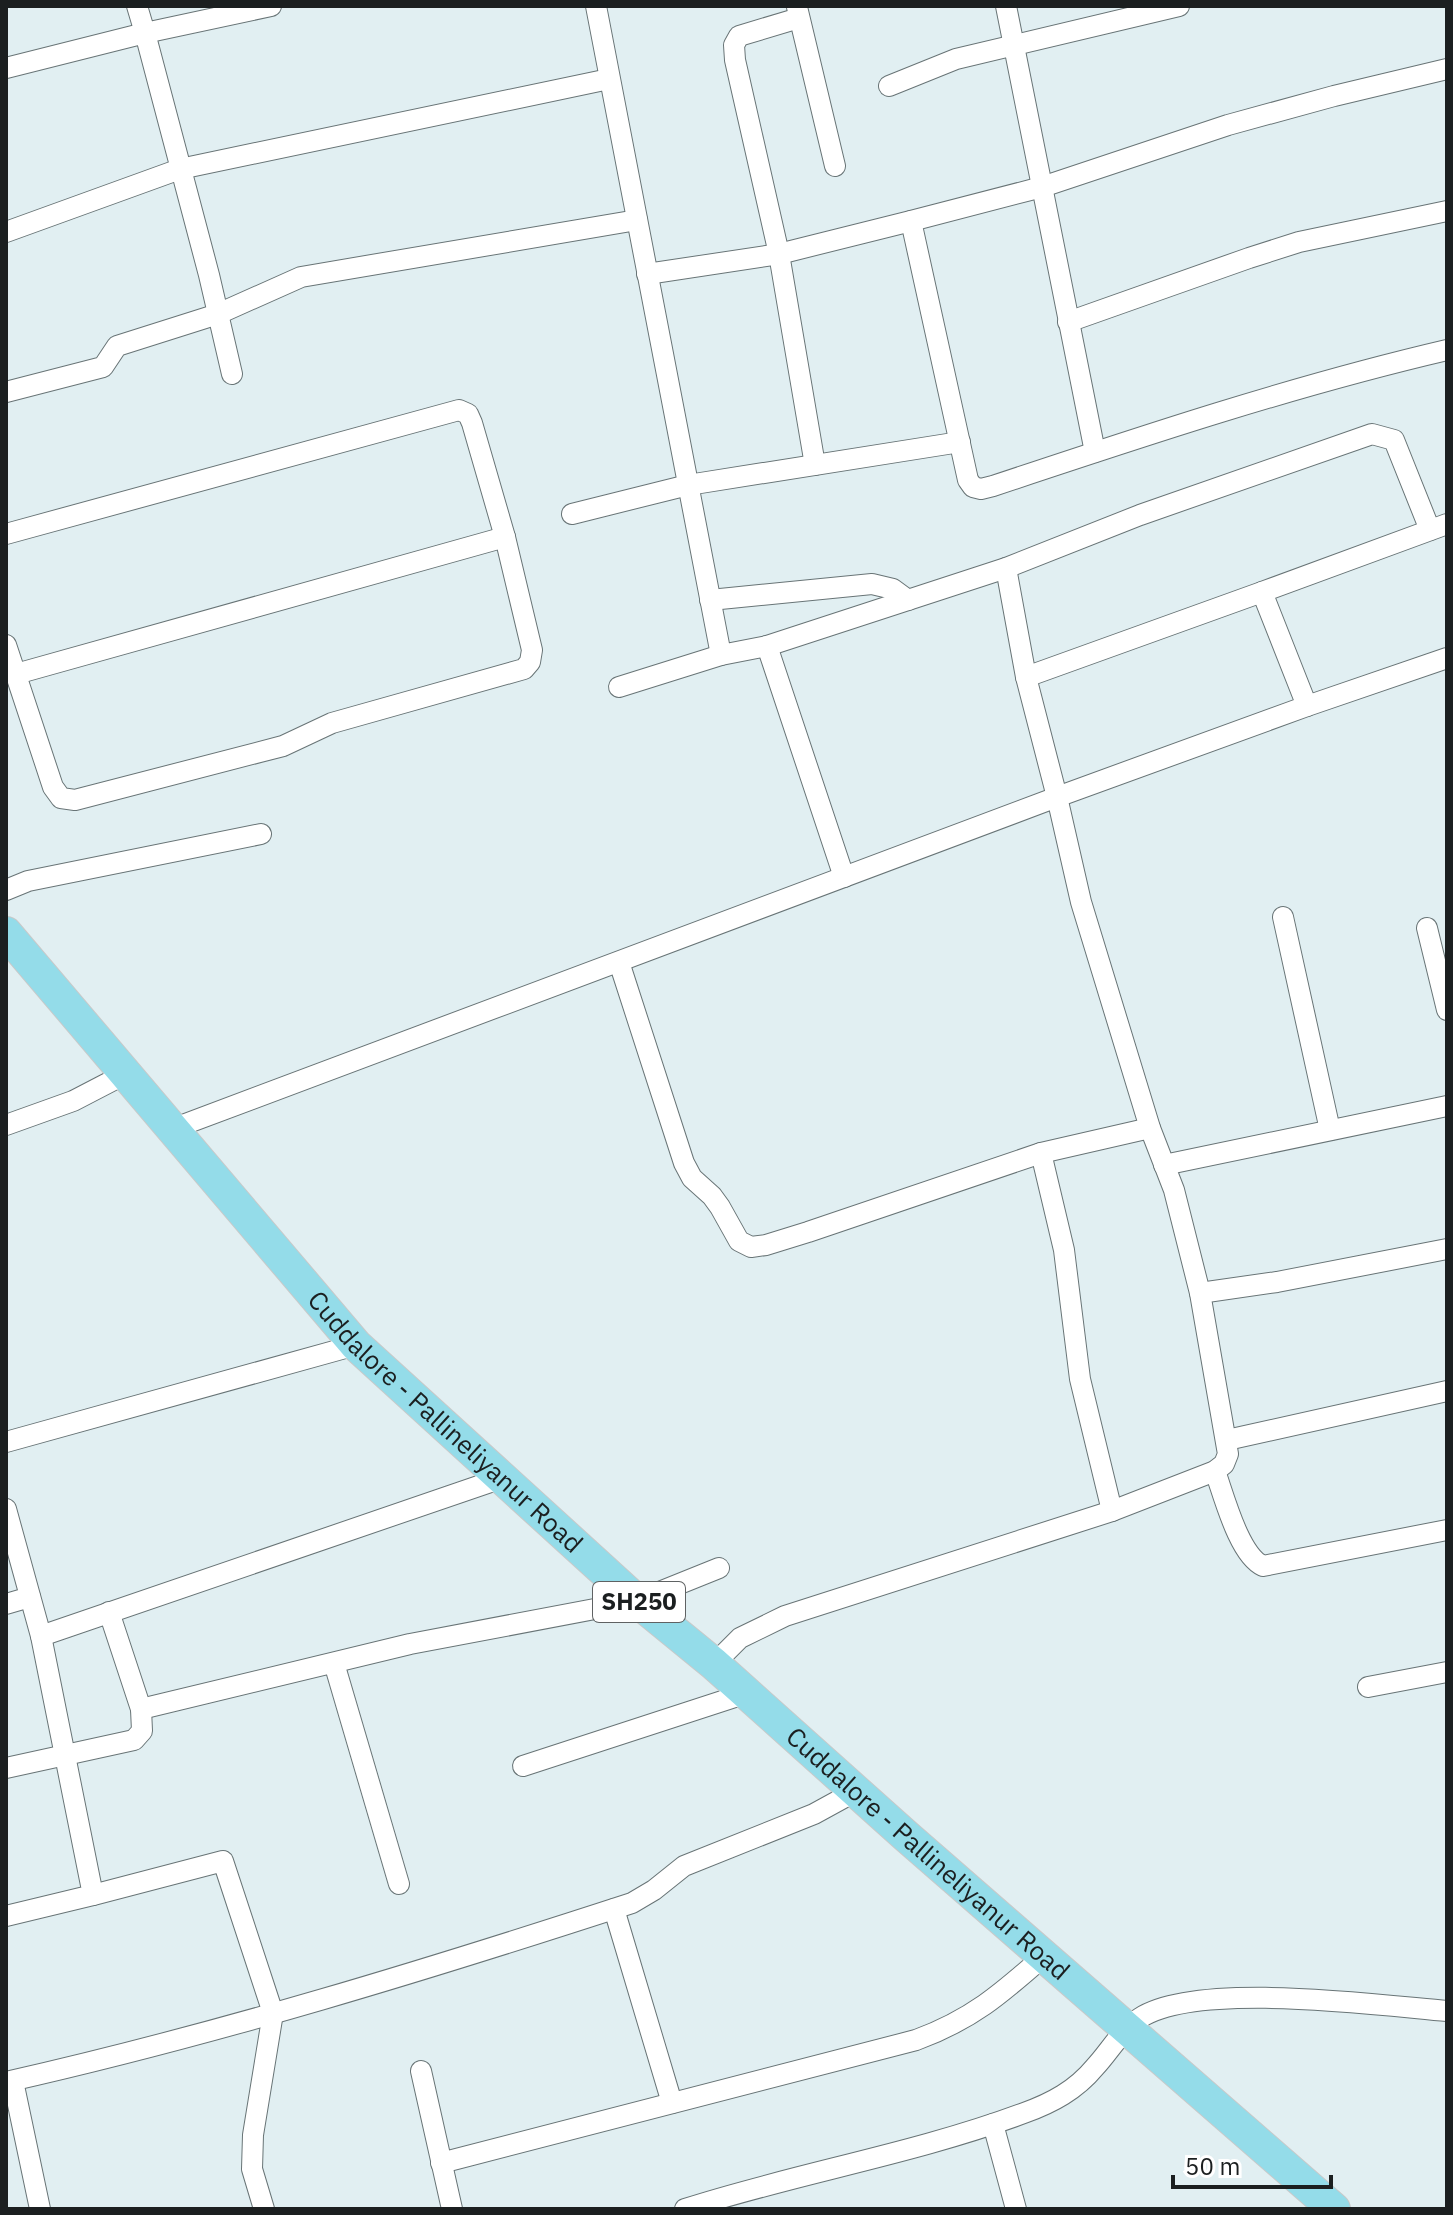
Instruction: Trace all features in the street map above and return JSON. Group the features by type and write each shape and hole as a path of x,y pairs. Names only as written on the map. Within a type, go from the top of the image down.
{"main road":[{"name":"Cuddalore - Pallineliyanur Road","path":"9,941 356,1345 637,1601 714,1664 1334,2209"}],"street":[{"path":"137,6 232,374"},
{"path":"6,68 145,33 271,6"},
{"path":"596,6 721,655"},
{"path":"1006,6 1095,452"},
{"path":"889,86 956,59 1179,6"},
{"path":"815,465 779,254 735,60 734,45 739,36 798,12 835,166"},
{"path":"647,274 779,254 911,221 1042,187 1228,125 1447,69"},
{"path":"6,232 180,169 609,79"},
{"path":"1068,322 1299,242 1447,211"},
{"path":"6,392 103,367 117,346 218,314 301,277 637,220"},
{"path":"911,221 968,480 973,487 981,489 1179,424 1372,368 1447,350"},
{"path":"6,534 459,410 468,414 472,423 505,537 532,650 530,662 524,669 332,723 283,746 75,800 61,798 53,787 6,645"},
{"path":"619,687 721,655 767,646 1006,568 1140,515 1372,434 1394,440 1439,527 1026,677"},
{"path":"572,514 688,485 960,442"},
{"path":"16,674 505,537"},
{"path":"714,1664 740,1638 785,1616 1112,1511 1215,1471 1224,1464 1228,1454 1200,1293 1174,1190 1150,1128 1095,955 1026,677 1006,568"},
{"path":"710,600 872,584 893,589 908,600"},
{"path":"1262,592 1307,706"},
{"path":"767,646 844,877"},
{"path":"172,1129 1057,797 1447,658"},
{"path":"6,890 28,881 261,834"},
{"path":"1283,917 1330,1130"},
{"path":"1427,928 1447,1010"},
{"path":"619,962 684,1163 692,1178 720,1207 739,1241 751,1247 808,1232 1041,1153 1150,1128"},
{"path":"6,1125 73,1101 125,1074"},
{"path":"1164,1165 1447,1106"},
{"path":"1041,1153 1064,1250 1080,1379 1112,1511"},
{"path":"1200,1293 1277,1282 1447,1249"},
{"path":"6,1442 356,1345"},
{"path":"1227,1440 1447,1391"},
{"path":"1215,1471 1246,1549 1254,1562 1263,1566 1447,1530"},
{"path":"41,1636 502,1478"},
{"path":"6,1509 41,1636 93,1895"},
{"path":"141,1709 410,1644 637,1601 719,1568"},
{"path":"6,1604 30,1597"},
{"path":"6,1768 134,1740 142,1731 141,1709 109,1612"},
{"path":"334,1663 399,1884"},
{"path":"1368,1687 1447,1672"},
{"path":"523,1766 747,1693"},
{"path":"40,2209 10,2082 135,2053 466,1958 632,1903 684,1866 814,1814 856,1791"},
{"path":"6,1916 223,1861 273,2013 253,2135 252,2169 264,2209"},
{"path":"614,1909 672,2103"},
{"path":"441,2163 916,2040 945,2030 985,2007 1044,1956"},
{"path":"685,2209 993,2124 1050,2102 1075,2088 1127,2028 1153,2012 1180,2004 1227,1999 1293,1999 1447,2011"},
{"path":"421,2071 452,2209"},
{"path":"993,2124 1016,2209"}]}
